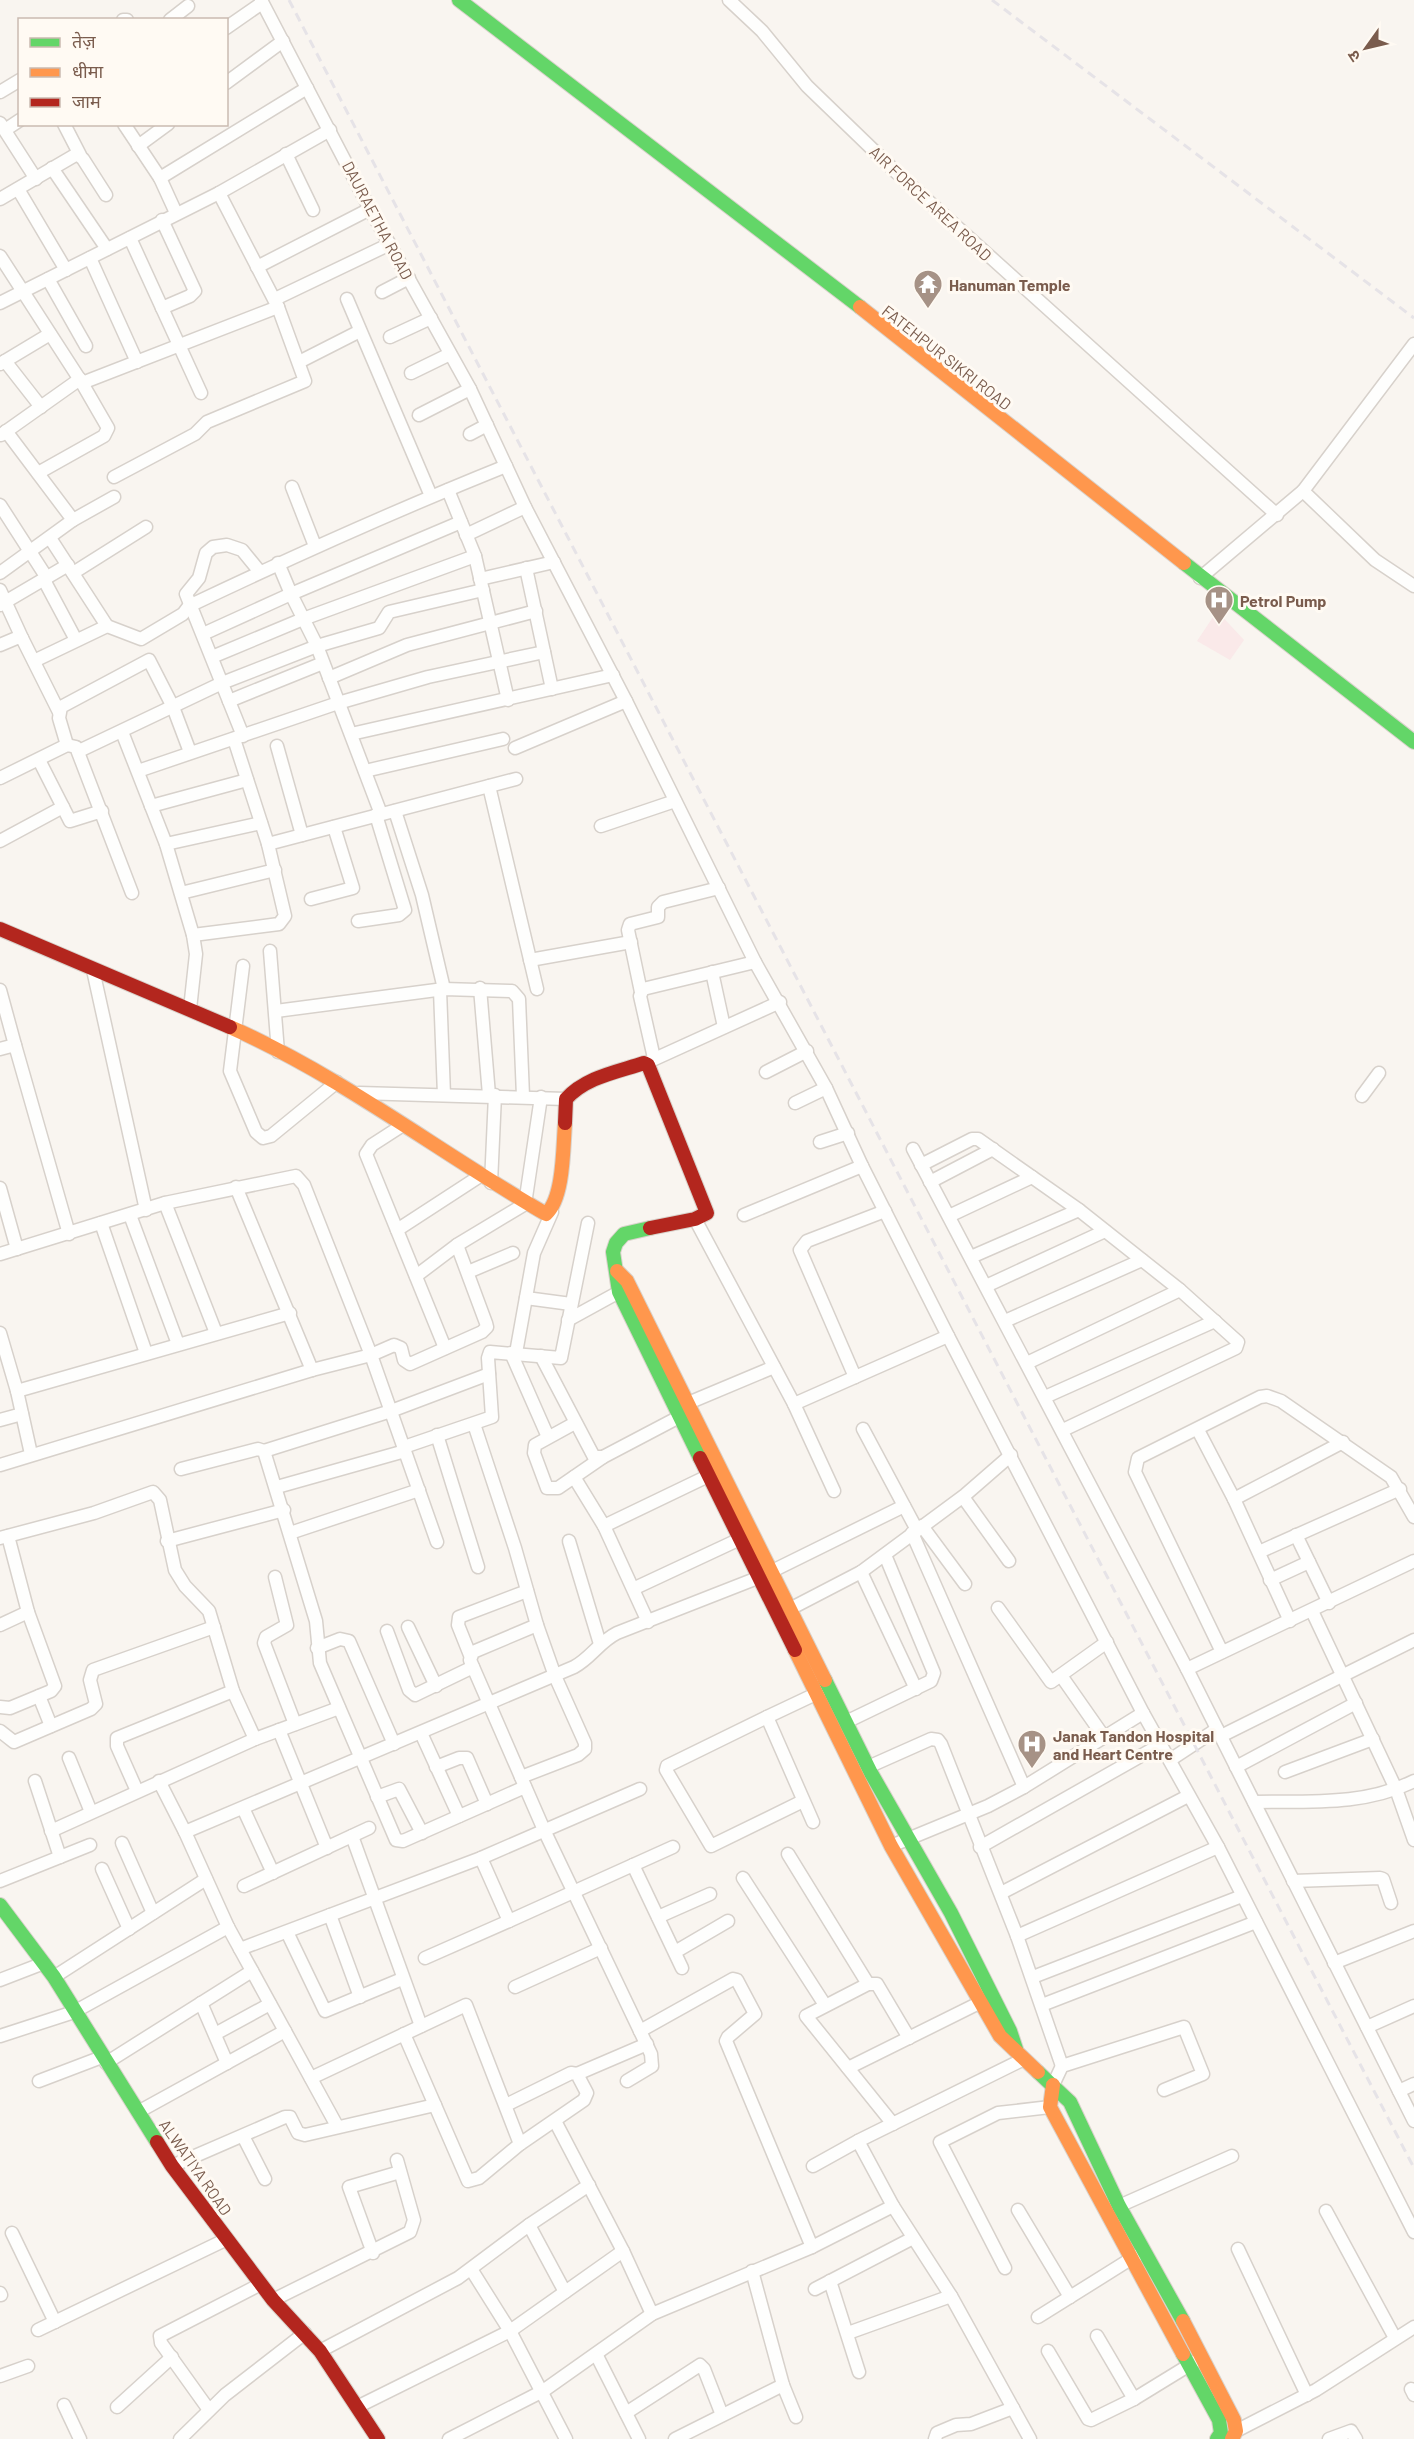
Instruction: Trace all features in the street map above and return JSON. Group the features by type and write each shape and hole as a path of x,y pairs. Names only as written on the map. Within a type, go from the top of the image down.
{"street":[{"name":"FATEHPUR SIKRI ROAD","path":"459,0 604,107 1200,578 1414,742"},
{"name":"AIR FORCE AREA ROAD","path":"729,0 762,31 807,86 896,172 1277,515"},
{"path":"228,27 262,2"},
{"name":"DAURAETHA ROAD","path":"262,2 370,209 470,389 525,507 627,701 755,962 807,1051 948,1336 1143,1713 1218,1847 1414,2232"},
{"path":"173,18 188,6"},
{"path":"228,82 283,41"},
{"path":"0,92 18,81"},
{"path":"160,178 229,129 308,88"},
{"path":"18,121 2,127 36,179"},
{"path":"65,126 105,195"},
{"path":"125,126 160,178 176,213"},
{"path":"138,146 165,126"},
{"path":"0,303 219,193 330,130"},
{"path":"0,199 80,154"},
{"path":"286,154 313,210"},
{"path":"52,168 107,249"},
{"path":"18,189 66,270"},
{"path":"114,477 195,434 207,422 303,382 299,362 277,303 219,193"},
{"path":"257,267 370,209"},
{"path":"162,220 195,291 190,297 162,308"},
{"path":"130,238 201,393"},
{"path":"73,520 38,473 2,433 81,381 179,346 277,303 390,244"},
{"path":"0,256 81,381 105,422 108,432 38,473"},
{"path":"90,258 137,362"},
{"path":"48,279 86,346"},
{"path":"382,292 409,279"},
{"path":"347,299 431,496"},
{"path":"390,337 431,318"},
{"path":"299,362 360,331"},
{"path":"40,407 3,363 50,334"},
{"path":"1200,578 1303,491 1414,344"},
{"path":"411,373 450,354"},
{"path":"419,416 470,389"},
{"path":"470,434 487,425"},
{"path":"50,537 107,626 141,639 183,614 189,606 278,563 506,466"},
{"path":"292,487 315,546"},
{"path":"447,490 475,556 508,700"},
{"path":"1303,491 1376,560 1414,586"},
{"path":"0,573 73,520 114,497"},
{"path":"0,505 30,552 76,640"},
{"path":"466,535 525,507"},
{"path":"203,634 461,522"},
{"path":"67,746 59,712 2,599 70,569 146,527"},
{"path":"193,935 282,923 285,916 268,844 247,780 229,701 186,594 202,573 206,553 213,547 227,545 242,550 260,572"},
{"path":"212,657 303,619 475,556"},
{"path":"79,751 222,683 316,646 379,628 389,612 526,568 554,562"},
{"path":"278,563 316,646 365,771 405,910 399,915 358,921"},
{"path":"526,568 552,689"},
{"path":"329,678 398,647 536,611"},
{"path":"34,661 107,626"},
{"path":"0,645 19,637 22,638"},
{"path":"138,771 338,703 428,677 544,652"},
{"path":"59,712 61,707 149,660 173,707 190,752"},
{"path":"229,701 323,663"},
{"path":"351,734 613,675"},
{"path":"515,748 627,701"},
{"path":"122,732 166,844 193,935 196,954 190,1009"},
{"path":"365,771 503,739"},
{"path":"0,778 67,746 72,745 79,751 132,893"},
{"path":"277,746 302,835"},
{"path":"39,759 73,822 102,811"},
{"path":"268,844 516,779"},
{"path":"151,806 247,780"},
{"path":"489,786 537,989"},
{"path":"601,826 675,801"},
{"path":"0,840 63,807"},
{"path":"395,811 422,895 442,990 444,1095"},
{"path":"166,844 261,823"},
{"path":"311,899 353,888 334,826"},
{"path":"181,892 275,870"},
{"path":"719,888 663,902 658,907 658,917 630,924 650,1060 706,1210 705,1216 695,1219 624,1234 614,1246 617,1271 615,1281 784,1612 891,1846 1000,2036 1070,2102 1119,2206 1137,2255 1189,2365 1219,2420 1225,2437"},
{"path":"0,929 234,1029 357,1093 540,1213 552,1212"},
{"path":"530,960 631,942"},
{"path":"270,951 278,1052"},
{"path":"641,992 648,987 755,962"},
{"path":"243,966 230,1071 260,1137 271,1136 337,1082"},
{"path":"93,970 146,1210"},
{"path":"712,972 724,1027"},
{"path":"480,988 492,1095 485,1179"},
{"path":"276,1011 442,990 480,988 512,991 519,999 523,1096"},
{"path":"0,990 69,1234"},
{"path":"357,1093 492,1095 567,1099 585,1084 650,1060 780,1002"},
{"path":"0,1049 15,1046"},
{"path":"766,1072 807,1051"},
{"path":"1362,1096 1379,1073"},
{"path":"795,1103 826,1088"},
{"path":"525,1204 541,1097"},
{"path":"548,1437 514,1353 538,1239 552,1212 562,1163 567,1099"},
{"path":"403,1125 372,1145 366,1154 445,1348"},
{"path":"820,1142 848,1133"},
{"path":"921,1165 972,1139 978,1139 1079,1210 1180,1290 1236,1339 1238,1346 1063,1430"},
{"path":"913,1149 1187,1669 1414,2121"},
{"path":"930,1182 993,1149"},
{"path":"744,1215 862,1166"},
{"path":"0,1254 165,1203 291,1175 300,1179 371,1355 437,1542"},
{"path":"949,1216 1032,1177"},
{"path":"397,1230 485,1179"},
{"path":"236,1187 312,1370"},
{"path":"0,1192 17,1249"},
{"path":"165,1203 216,1333"},
{"path":"416,1276 457,1245 525,1204"},
{"path":"971,1257 1079,1210"},
{"path":"855,1377 800,1250 807,1241 885,1211"},
{"path":"130,1215 178,1344"},
{"path":"695,1219 794,1404 834,1491"},
{"path":"102,1223 146,1353"},
{"path":"276,1487 404,1449 437,1435 489,1419 493,1414 488,1358 490,1352 556,1359 563,1355 588,1223"},
{"path":"986,1286 1106,1231"},
{"path":"0,1465 312,1370 371,1355 397,1345 401,1348 404,1360 410,1364 482,1332 487,1327 457,1245"},
{"path":"468,1272 513,1252"},
{"path":"1005,1321 1142,1260"},
{"path":"617,1271 627,1281 708,1476 740,1539 765,1574"},
{"path":"1027,1363 1180,1290"},
{"path":"568,1320 619,1292"},
{"path":"526,1298 571,1304"},
{"path":"17,1391 216,1333 290,1314"},
{"path":"1045,1397 1215,1321"},
{"path":"0,1333 17,1391 31,1454"},
{"path":"794,1404 948,1336"},
{"path":"542,1356 574,1423 594,1457 603,1457"},
{"path":"574,1423 538,1442 534,1449 547,1488 553,1490 682,1409 774,1367"},
{"path":"181,1469 258,1449 264,1451 391,1411 489,1374"},
{"path":"1222,1652 1135,1472 1138,1458 1260,1397 1267,1396 1281,1401 1391,1477 1400,1489 1414,1517"},
{"path":"0,1420 22,1414"},
{"path":"264,1451 284,1510 316,1622 320,1663 396,1840 403,1841 487,1804 523,1782 578,1755 585,1749 537,1625 474,1424"},
{"path":"862,1429 917,1530 1024,1787"},
{"path":"1198,1430 1234,1499 1290,1621"},
{"path":"437,1435 478,1567"},
{"path":"1234,1499 1343,1442"},
{"path":"784,1612 861,1572 963,1497 1011,1455"},
{"path":"604,1526 708,1476"},
{"path":"574,1477 604,1526 635,1588 648,1622"},
{"path":"1258,1552 1400,1489"},
{"path":"290,1533 419,1490"},
{"path":"0,1707 10,1708 39,1696 55,1686 4,1537 94,1513 153,1492 160,1500 175,1570 185,1586 206,1606 233,1691 255,1739"},
{"path":"963,1497 1009,1561"},
{"path":"185,1832 555,1676 581,1664 600,1644 617,1633 765,1574 904,1506"},
{"path":"167,1541 284,1510"},
{"path":"917,1530 965,1584"},
{"path":"1296,1535 1329,1603"},
{"path":"635,1588 740,1539"},
{"path":"569,1541 600,1644"},
{"path":"846,1722 931,1681 934,1673 885,1555"},
{"path":"1187,1669 1414,1561"},
{"path":"1270,1580 1309,1562"},
{"path":"861,1572 916,1689"},
{"path":"275,1577 286,1625 266,1637 264,1643 295,1725"},
{"path":"527,1591 459,1617 458,1625 488,1704 544,1830 646,2044 652,2066 627,2081"},
{"path":"998,1608 1048,1678 1054,1682 1107,1642"},
{"path":"1312,1611 1396,1790 1414,1840"},
{"path":"0,1624 28,1612"},
{"path":"387,1631 412,1693 418,1695 436,1686 472,1661 537,1625"},
{"path":"0,1731 14,1742 94,1707 96,1699 90,1680 93,1670 214,1627"},
{"path":"408,1627 436,1686"},
{"path":"317,1648 340,1639 349,1641 394,1744"},
{"path":"1170,1760 1219,1732 1344,1676 1414,1640"},
{"path":"1062,1677 1104,1737"},
{"path":"137,1791 117,1746 117,1738 233,1691"},
{"path":"803,1801 711,1846 666,1770 666,1766 822,1691"},
{"path":"822,1691 846,1722 906,1839 976,1961 1020,2056"},
{"path":"39,1696 51,1726"},
{"path":"1236,1767 1356,1703"},
{"path":"51,1831 255,1739 339,1708"},
{"path":"891,1846 967,1815 1024,1787 1143,1713"},
{"path":"768,1717 813,1822"},
{"path":"279,1730 327,1848"},
{"path":"421,1733 459,1816"},
{"path":"868,1767 934,1738 941,1744 967,1815 1001,1893 1033,1977 1062,2066 1053,2085 1050,2107 1137,2255 1203,2357 1234,2420 1225,2437"},
{"path":"1285,1772 1373,1739"},
{"path":"980,1847 1160,1745"},
{"path":"69,1758 91,1812"},
{"path":"436,1767 459,1758 466,1758 487,1804"},
{"path":"35,1781 60,1857"},
{"path":"159,1781 228,1927 337,2126"},
{"path":"1254,1802 1352,1800 1396,1790 1414,1781"},
{"path":"240,1949 481,1858 640,1789"},
{"path":"377,1797 399,1790 422,1833"},
{"path":"1001,1893 1188,1796"},
{"path":"243,1808 273,1873"},
{"path":"244,1887 369,1828"},
{"path":"352,1836 402,1979 421,2026"},
{"path":"122,1843 153,1913"},
{"path":"0,1881 90,1845"},
{"path":"425,1958 575,1893 673,1847"},
{"path":"1017,1936 1218,1847"},
{"path":"788,1854 868,1984"},
{"path":"481,1858 508,1921"},
{"path":"633,1865 682,1968"},
{"path":"102,1869 129,1929"},
{"path":"743,1878 825,2005"},
{"path":"1293,1881 1380,1878 1383,1879 1391,1903"},
{"path":"54,1977 206,1879"},
{"path":"658,1917 710,1894"},
{"path":"1033,1977 1242,1896"},
{"name":"ALWATIYA ROAD","path":"0,1905 54,1977 172,2166 273,2300 320,2351 378,2439"},
{"path":"330,1915 360,1997"},
{"path":"675,1952 728,1921"},
{"path":"1042,2005 1256,1922"},
{"path":"0,2036 74,2012 228,1927"},
{"path":"1334,1963 1414,1931"},
{"path":"287,1932 325,2011 402,1979"},
{"path":"515,1987 601,1948"},
{"path":"0,1980 44,1963"},
{"path":"39,2081 104,2060 252,1971"},
{"path":"640,2031 716,1987 733,1979 737,1980 755,2014 726,2041 812,2247"},
{"path":"893,2124 806,2019 807,2014 868,1984 879,1985 909,2038"},
{"path":"201,2003 227,2063"},
{"path":"848,2068 980,2003"},
{"path":"214,2034 270,2004"},
{"path":"311,2078 466,2005 520,2144"},
{"path":"1366,2027 1414,2006"},
{"path":"1062,2066 1184,2027 1203,2074 1164,2090"},
{"path":"138,2112 285,2031"},
{"path":"404,2034 468,2181 479,2178 520,2144 586,2097 577,2074"},
{"path":"506,2105 571,2073 577,2074 646,2044"},
{"path":"813,2166 1020,2056"},
{"path":"1399,2091 1414,2084"},
{"path":"172,2166 288,2117 301,2135 435,2105"},
{"path":"1005,2268 940,2142 998,2113 1050,2107"},
{"path":"555,2121 623,2251 652,2314"},
{"path":"243,2136 265,2179"},
{"path":"858,2141 893,2206 951,2296 1030,2439"},
{"path":"1119,2206 1232,2156"},
{"path":"273,2300 373,2253 410,2232 414,2226 397,2160"},
{"path":"373,2253 349,2187 400,2172"},
{"path":"320,2351 471,2269 529,2225 588,2185"},
{"path":"449,2439 543,2391 652,2314 812,2247 893,2206"},
{"path":"1018,2210 1070,2297"},
{"path":"1326,2211 1395,2338"},
{"path":"529,2225 565,2292"},
{"path":"12,2233 55,2322"},
{"path":"815,2289 913,2238"},
{"path":"38,2330 227,2239"},
{"path":"1238,2249 1307,2395"},
{"path":"357,2407 510,2331 623,2251"},
{"path":"1038,2317 1137,2255"},
{"path":"471,2269 510,2331 566,2439"},
{"path":"752,2271 783,2385 796,2417"},
{"path":"830,2281 859,2372"},
{"path":"209,2410 161,2343 160,2336 261,2284"},
{"path":"848,2333 951,2296"},
{"path":"1225,2437 1307,2395 1414,2327"},
{"path":"180,2439 209,2410 305,2333"},
{"path":"1097,2336 1134,2399"},
{"path":"1048,2351 1088,2419 1094,2420 1134,2399 1203,2357"},
{"path":"596,2354 639,2439"},
{"path":"117,2407 172,2357"},
{"path":"626,2414 700,2365 704,2369 722,2415"},
{"path":"0,2376 28,2366"},
{"path":"675,2439 783,2385"},
{"path":"64,2405 80,2439"},
{"path":"935,2439 937,2433 943,2429 970,2424 1013,2408"},
{"path":"1329,2439 1351,2431 1356,2439"}],"shaded area":[{"name":"Petrol Pump","path":"1217,611 1244,640 1230,660 1197,641"}],"railway":[{"path":"289,0 1414,2168"},
{"path":"992,0 1414,318"}],"traffic: fast":[{"path":"459,0 860,307"},
{"path":"1184,563 1414,742"},
{"path":"650,1228 624,1234 616,1243 613,1252 619,1292 700,1458"},
{"path":"825,1680 871,1773 951,1913 1010,2031 1016,2049"},
{"path":"0,1905 54,1977 157,2142"},
{"path":"1038,2072 1070,2102 1119,2206 1183,2321"},
{"path":"1183,2354 1219,2420 1221,2433 1217,2439"}],"traffic: slow":[{"path":"860,307 1184,563"},
{"path":"230,1027 272,1047 352,1092 546,1214 552,1206 559,1185 565,1123"},
{"path":"617,1271 627,1281 825,1680"},
{"path":"795,1650 891,1846 1000,2036 1038,2072"},
{"path":"1053,2085 1050,2107 1183,2354"},
{"path":"1183,2321 1234,2420 1236,2431 1232,2439"}],"traffic: jam":[{"path":"0,929 230,1027"},
{"path":"565,1123 566,1099 583,1085 602,1076 644,1063 648,1065 707,1213 695,1219 650,1228"},
{"path":"700,1458 795,1650"},
{"path":"157,2142 172,2166 273,2300 320,2351 378,2439"}],"place":[{"name":"Hanuman Temple","path":"928,310"},
{"name":"Petrol Pump","path":"1219,626"},
{"name":"Janak Tandon Hospital and Heart Centre","path":"1032,1770"}]}
